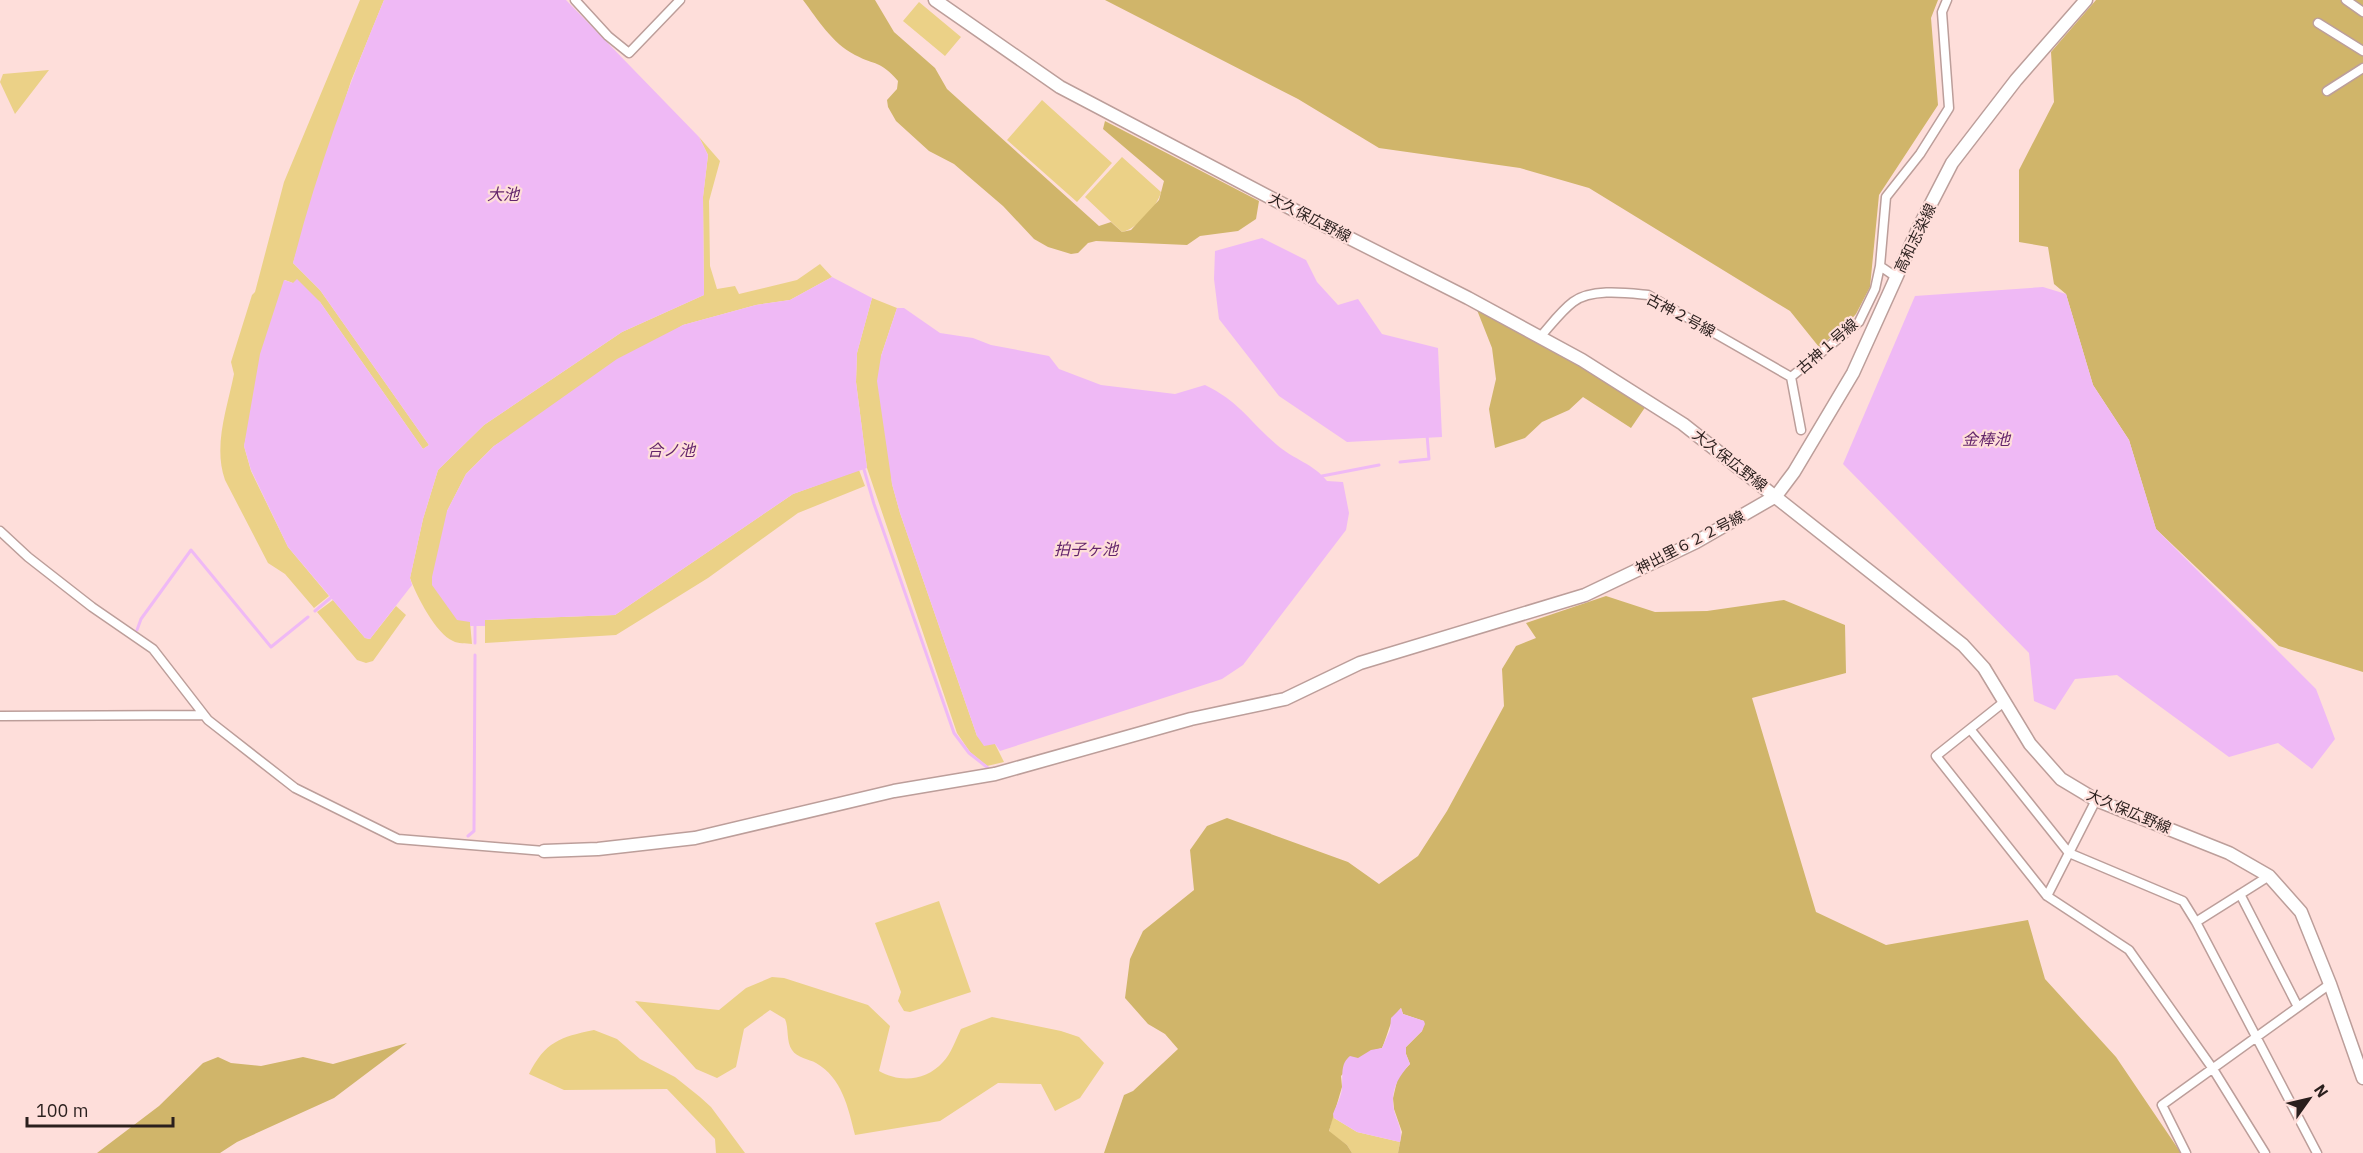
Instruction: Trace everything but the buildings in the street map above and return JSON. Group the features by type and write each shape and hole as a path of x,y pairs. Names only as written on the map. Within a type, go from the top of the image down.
{"street":[{"path":"575,0 608,36 629,53 680,0"},
{"name":"大久保広野線","path":"935,0 1060,87 1468,298 1582,360 1683,424 1963,645 1984,668 2030,744 2061,778 2096,800 2229,853 2269,876 2301,912 2330,984 2363,1078"},
{"name":"古神１号線","path":"1801,430 1791,377 1858,322 1875,289 1880,266 1886,197 1920,154 1949,108 1942,12 1947,0"},
{"name":"高和志染線","path":"1776,496 1794,472 1853,373 1952,163 2016,80 2086,0"},
{"path":"2346,0 2363,12"},
{"path":"2318,22 2363,51"},
{"path":"2327,92 2363,68"},
{"path":"1880,266 1896,278"},
{"name":"古神２号線","path":"1540,337 1574,301 1592,295 1629,293 1648,295 1791,377"},
{"name":"神出里６２２号線","path":"544,852 609,848 695,838 861,798 995,774 1191,719 1285,699 1360,663 1585,595 1696,542 1776,496"},
{"path":"0,531 28,557 92,607 153,649 204,715 295,788 398,839 544,852"},
{"path":"2004,702 1936,756 2047,896 2129,950 2213,1069 2265,1153"},
{"path":"0,716 204,715"},
{"path":"1970,729 2069,853 2183,901 2317,1153"},
{"path":"2047,896 2096,800"},
{"path":"2196,922 2269,876"},
{"path":"2240,894 2298,1007"},
{"path":"2186,1153 2162,1106 2330,984"}],"shaded area":[{"path":"360,0 384,0 351,81 293,263 320,290 429,445 423,449 320,302 285,280 244,446 251,471 288,547 329,596 314,608 285,574 268,563 225,480 220,454 225,414 234,374 231,362 252,295 255,292 284,182"},
{"path":"803,0 875,0 894,32 935,68 947,89 1099,226 1111,222 1122,232 1131,230 1159,200 1164,181 1103,129 1105,121 1259,201 1256,219 1238,231 1200,236 1187,245 1096,241 1088,243 1078,253 1071,254 1048,247 1034,239 1003,206 954,164 929,151 896,121 888,107 887,100 897,89 898,81 882,66 855,55 839,44"},
{"path":"1105,0 1938,0 1931,18 1938,105 1879,195 1870,287 1856,314 1819,347 1790,311 1589,188 1520,168 1379,148 1298,99"},
{"path":"2096,0 2363,0 2363,672 2279,646 2156,529 2129,440 2093,385 2066,294 2054,284 2048,247 2019,242 2019,170 2054,102 2051,52"},
{"path":"919,2 961,37 945,56 903,21"},
{"path":"49,70 15,114 0,82 3,74"},
{"path":"1042,100 1112,163 1077,202 1007,140"},
{"path":"699,137 720,161 709,201 710,266 717,289 735,286 739,294 797,280 820,264 832,277 790,300 756,305 683,325 494,446 466,474 447,511 470,622 472,644 453,641 440,631 422,604 410,578 423,519 438,470 484,425 622,332 704,295 703,197 708,155"},
{"path":"1122,157 1161,192 1146,216 1134,227 1122,232 1085,197"},
{"path":"872,298 897,308 881,356 892,484 900,513 977,736 995,744 1004,762 987,766 970,752 957,733 867,468 856,382 857,353"},
{"path":"1477,310 1557,352 1646,406 1631,428 1583,397 1569,410 1542,422 1525,438 1495,448 1489,409 1496,379 1492,348"},
{"path":"859,470 865,486 798,513 708,578 616,635 485,643 485,620 615,615 793,494"},
{"path":"1606,596 1655,612 1707,611 1784,600 1845,625 1846,673 1752,698 1816,912 1886,945 2028,920 2045,979 2116,1057 2181,1153 1398,1153 1402,1132 1394,1109 1393,1098 1398,1077 1410,1064 1406,1047 1422,1031 1424,1021 1403,1014 1401,1008 1392,1022 1382,1048 1360,1058 1341,1076 1342,1087 1329,1131 1347,1145 1352,1153 1104,1153 1124,1095 1133,1091 1178,1049 1165,1034 1148,1024 1125,998 1130,959 1143,931 1194,890 1190,850 1207,826 1227,818 1348,862 1379,884 1418,856 1447,811 1504,706 1502,669 1516,646 1536,638 1526,623"},
{"path":"333,600 365,638 370,639 396,606 406,615 373,661 366,663 357,660 317,612"},
{"path":"939,901 971,992 910,1012 904,1011 898,1001 901,992 875,923"},
{"path":"772,977 784,978 868,1005 890,1026 879,1071 887,1075 912,1078 929,1073 946,1059 961,1029 992,1017 1061,1031 1079,1037 1104,1063 1080,1098 1055,1111 1041,1084 998,1083 940,1121 855,1135 843,1094 838,1085 825,1069 797,1055 792,1050 785,1019 770,1010 744,1029 736,1067 717,1078 696,1069 635,1001 719,1010 746,988"},
{"path":"594,1030 617,1039 640,1059 675,1077 700,1097 711,1107 745,1153 716,1153 715,1139 667,1089 564,1090 529,1074 541,1055 555,1043 572,1035"},
{"path":"407,1043 334,1098 237,1142 220,1153 97,1153 159,1106 203,1063 218,1057 231,1063 261,1066 303,1057 333,1064"},
{"path":"1333,1114 1334,1118 1357,1132 1400,1142 1398,1153 1352,1153 1347,1145 1329,1132"}],"water":[{"name":"大池","path":"384,0 566,0 699,137 708,155 703,197 704,295 622,332 484,425 438,470 423,519 410,578 412,585 370,639 365,638 288,547 251,470 244,446 260,354 284,280 293,283 297,279 320,302 423,449 429,445 320,290 293,263 334,130"},
{"path":"1262,238 1306,260 1317,282 1338,305 1358,299 1382,334 1438,348 1442,437 1347,442 1279,396 1219,319 1214,279 1215,251"},
{"name":"合ノ池","path":"832,277 872,298 857,353 856,382 867,468 793,494 615,615 485,620 485,626 470,626 470,622 457,620 432,585 432,577 447,511 466,474 494,446 617,359 683,325 756,305 790,300"},
{"name":"金棒池","path":"2043,287 2066,294 2093,385 2129,440 2156,529 2316,689 2335,739 2312,769 2278,743 2229,757 2117,675 2075,679 2055,710 2034,701 2029,653 1843,464 1915,296"},
{"name":"拍子ヶ池","path":"897,308 904,308 940,333 973,338 991,345 1049,356 1059,369 1101,385 1175,394 1205,385 1227,398 1277,445 1316,470 1327,481 1343,482 1349,513 1346,530 1243,665 1222,679 1000,751 995,744 984,746 977,736 892,484 877,381 881,356"},
{"path":"1401,1008 1403,1014 1424,1021 1425,1024 1422,1031 1406,1047 1410,1064 1399,1079 1394,1091 1393,1103 1400,1129 1400,1142 1357,1132 1334,1118 1333,1114 1341,1093 1343,1070 1347,1059 1350,1056 1358,1058 1371,1050 1382,1048 1390,1030 1391,1018"}],"waterway":[{"path":"1400,462 1429,459 1427,435"},
{"path":"1322,476 1379,465"},
{"path":"863,466 874,504 954,733 969,753 988,768"},
{"path":"137,630 141,619 191,550 271,647 308,617"},
{"path":"315,611 334,595"},
{"path":"475,623 475,643"},
{"path":"468,836 474,831 475,655"}]}
